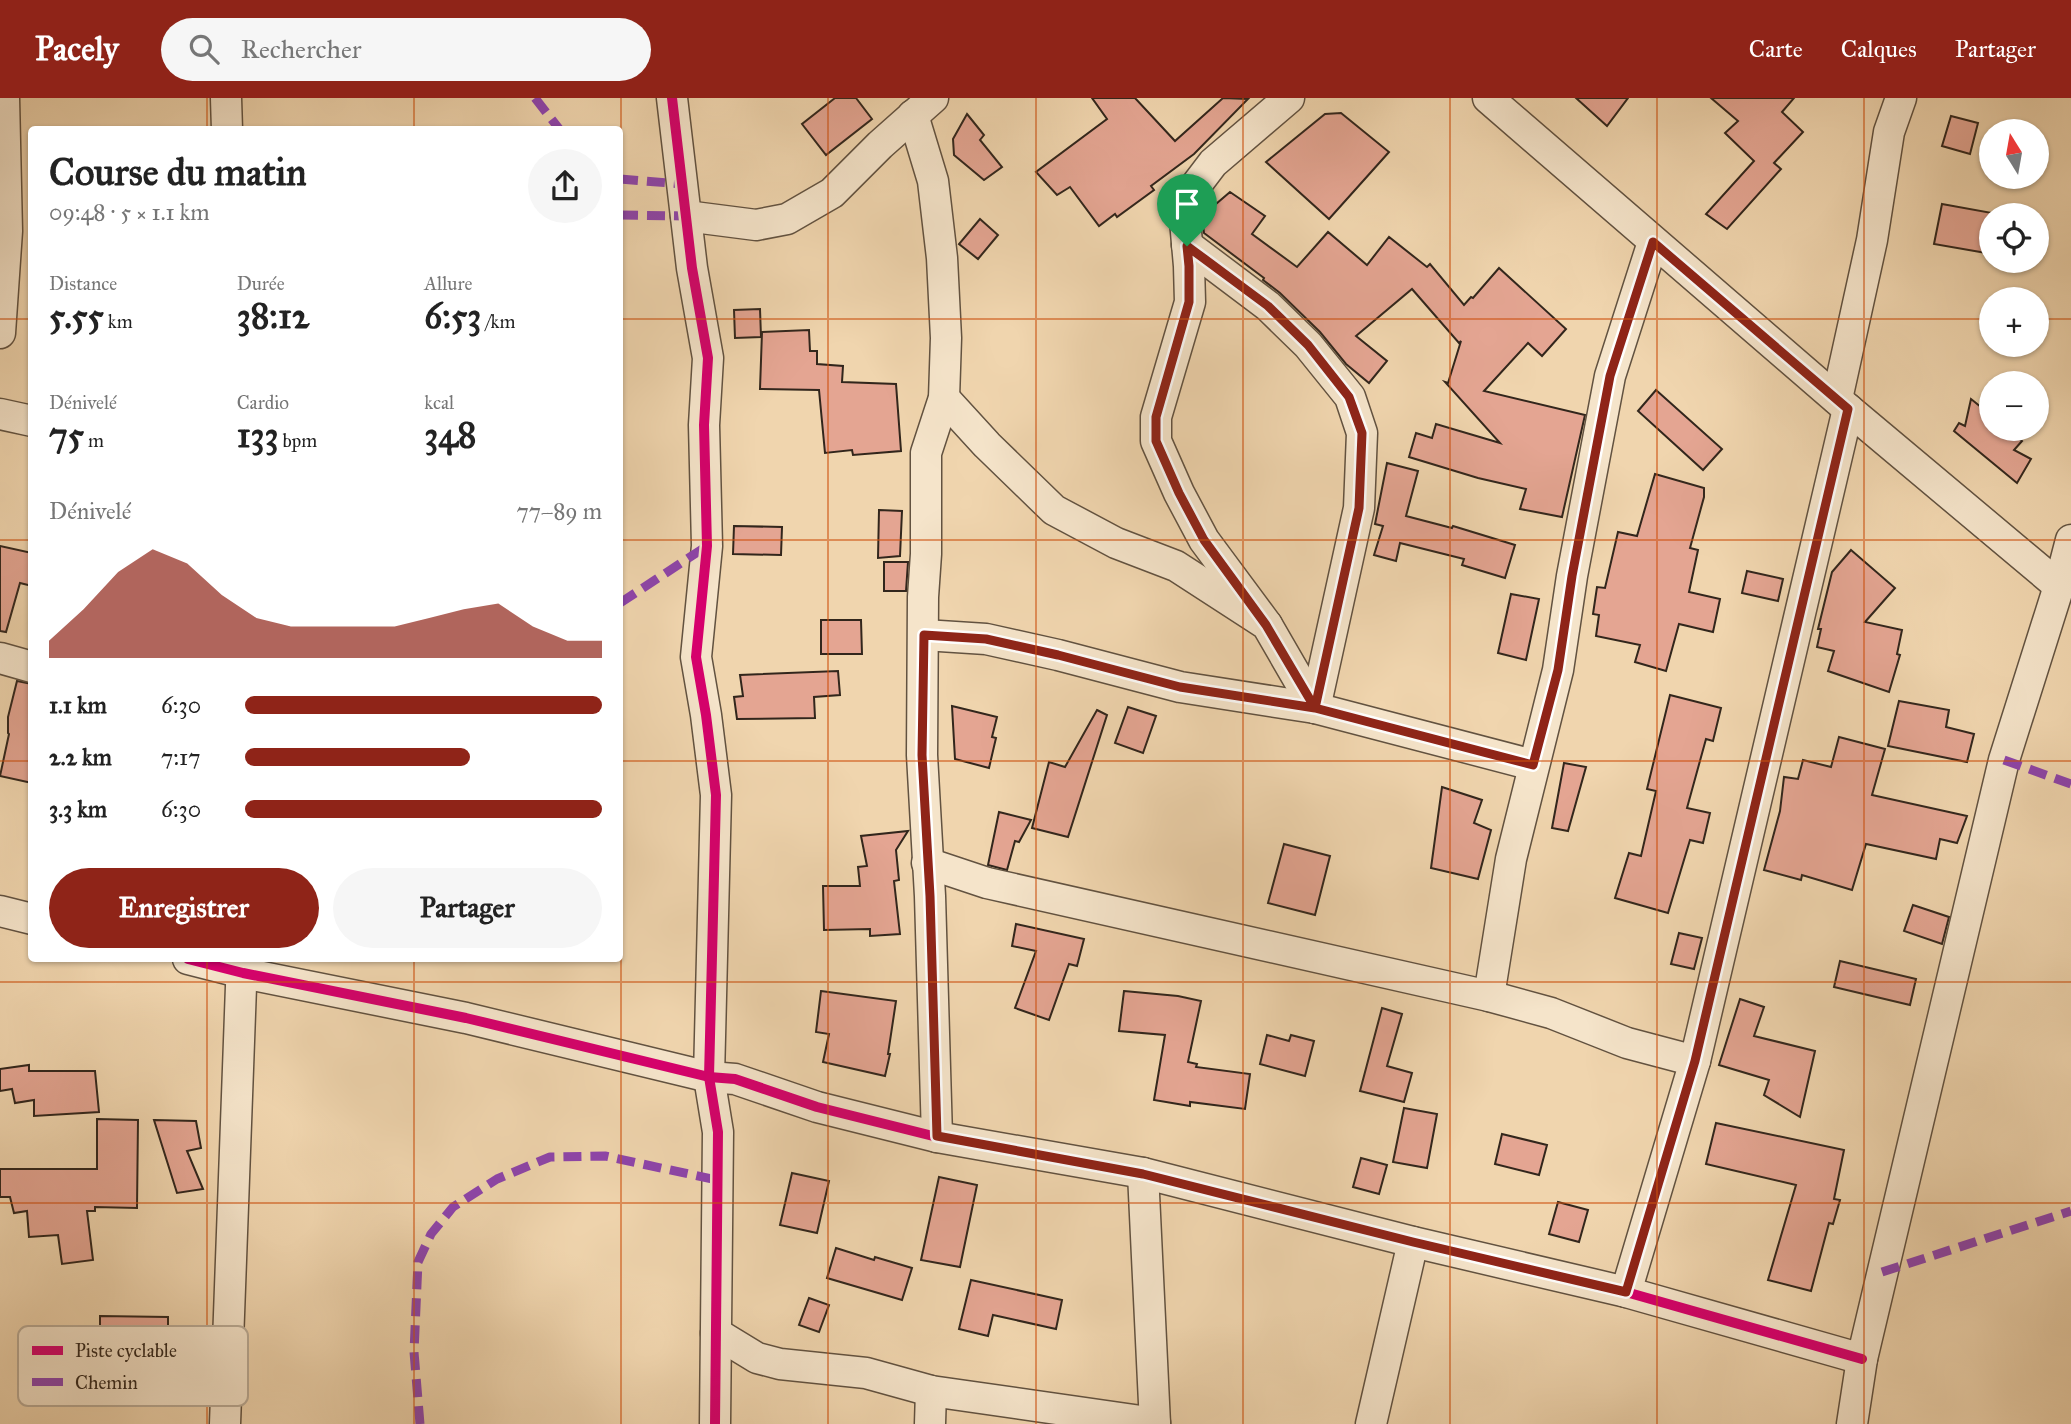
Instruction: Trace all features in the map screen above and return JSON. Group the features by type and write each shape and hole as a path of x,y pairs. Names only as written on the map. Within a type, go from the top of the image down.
{"street":[{"path":"0,333 7,231 4,98"},
{"path":"226,98 227,126"},
{"path":"672,98 692,268 708,358 704,425 707,546 696,657 716,795 709,1077 718,1132 715,1424"},
{"path":"1289,98 1213,163 1194,188 1184,209 1189,302 1156,417 1156,441 1204,540 1266,625 1315,708"},
{"path":"1488,98 1842,404 2059,586"},
{"path":"1626,1292 1695,1061 1842,404 1889,132 1901,98"},
{"path":"686,216 756,225 787,219 832,193 923,107"},
{"path":"923,107 942,258 946,338 944,398 926,453 922,755 937,1136"},
{"path":"1489,996 1511,859 1558,670 1572,576 1610,376 1653,242"},
{"path":"1187,246 1268,306 1308,345 1349,397 1362,433 1359,508 1315,708"},
{"path":"944,398 987,445 1054,510 1116,543 1176,566 1266,625"},
{"path":"0,414 28,420"},
{"path":"1852,1424 1862,1359 2004,760 2071,540"},
{"path":"924,635 986,639 1180,687 1315,708 1533,765"},
{"path":"0,657 28,666"},
{"path":"928,863 987,883 1489,996 1551,1013 1627,1043 1695,1061"},
{"path":"0,911 28,918"},
{"path":"211,962 242,966 709,1077 735,1079 817,1107 937,1136 1143,1174 1626,1292 1862,1359"},
{"path":"229,1326 242,966"},
{"path":"716,1333 757,1357 780,1364 866,1373 931,1391 1155,1423 1143,1174"},
{"path":"1371,1424 1413,1242"},
{"path":"930,1424 931,1391"},
{"path":"225,1424 226,1406"}],"building":[{"path":"835,98 856,98 872,119 826,155 802,124"},
{"path":"1092,98 1135,98 1175,141 1223,98 1248,99 1194,154 1151,186 1154,190 1117,217 1115,214 1099,226 1070,187 1057,195 1036,172 1107,119"},
{"path":"1576,98 1628,98 1607,126"},
{"path":"1711,98 1794,98 1782,112 1803,132 1774,163 1781,169 1727,229 1706,214 1754,161 1725,133 1738,121"},
{"path":"1341,113 1389,152 1329,219 1266,162 1325,114"},
{"path":"967,114 984,135 980,140 1002,167 984,180 954,155 953,139"},
{"path":"1951,116 1978,123 1970,154 1942,146"},
{"path":"1230,192 1265,216 1252,234 1297,267 1328,232 1367,265 1389,237 1427,267 1430,264 1464,305 1499,268 1566,329 1542,356 1528,343 1484,391 1585,415 1562,517 1520,509 1526,489 1409,457 1416,433 1432,438 1436,424 1500,443 1445,382 1448,383 1461,341 1459,343 1412,289 1356,336 1387,361 1369,383 1346,364 1320,332 1263,280 1264,278 1204,233 1202,216"},
{"path":"1942,204 1979,211 1979,252 1934,244"},
{"path":"980,219 998,235 978,259 959,244"},
{"path":"760,309 761,337 735,338 734,310"},
{"path":"809,330 810,351 817,351 817,364 843,366 842,382 896,384 901,451 853,455 852,450 825,453 819,390 760,389 762,332"},
{"path":"1656,390 1722,449 1703,470 1638,411"},
{"path":"1971,399 1979,405 1979,441 2022,441 2014,450 2031,459 2017,483 1954,431 1959,423 1965,426"},
{"path":"1387,463 1418,471 1406,516 1452,528 1453,526 1515,545 1505,578 1462,565 1464,559 1400,543 1396,561 1374,555 1383,526 1375,524"},
{"path":"1655,474 1704,488 1690,548 1698,550 1689,592 1720,599 1713,632 1679,624 1666,671 1635,662 1640,645 1596,636 1599,615 1593,614 1597,587 1605,588 1618,532 1637,536"},
{"path":"879,510 902,511 900,556 878,558"},
{"path":"734,526 782,527 781,555 733,554"},
{"path":"0,546 28,552 28,585 20,583 6,632 0,631"},
{"path":"1851,550 1895,588 1865,622 1902,630 1897,654 1900,655 1889,692 1828,671 1834,651 1817,647 1821,629 1818,629 1832,572"},
{"path":"884,562 908,562 906,591 884,591"},
{"path":"1747,571 1783,579 1778,601 1742,593"},
{"path":"1511,594 1539,599 1526,660 1498,653"},
{"path":"821,620 861,620 862,654 821,654"},
{"path":"838,671 840,695 814,697 815,718 737,719 734,697 743,696 740,675"},
{"path":"17,681 28,683 28,782 0,776 9,734 8,717"},
{"path":"1670,695 1721,708 1713,741 1706,739 1687,808 1710,813 1703,843 1690,840 1668,913 1615,898 1629,853 1641,856 1656,791 1647,789"},
{"path":"1899,701 1949,710 1946,727 1974,734 1967,762 1888,746"},
{"path":"952,706 997,717 992,737 996,738 989,768 955,759"},
{"path":"1128,707 1156,716 1143,753 1115,743"},
{"path":"1097,710 1107,715 1068,837 1032,828 1049,762 1065,767"},
{"path":"1839,737 1885,749 1872,795 1967,816 1957,843 1940,839 1936,859 1866,844 1852,890 1802,875 1801,880 1764,870 1780,811 1784,777 1798,779 1803,760 1831,767"},
{"path":"1564,763 1586,767 1568,831 1552,828"},
{"path":"1442,787 1482,800 1474,823 1491,830 1478,879 1431,868"},
{"path":"999,812 1031,820 1019,842 1015,841 1007,870 988,865"},
{"path":"908,831 896,850 899,880 894,881 900,934 870,936 870,929 824,930 823,886 860,886 858,867 867,866 861,836"},
{"path":"1284,844 1330,856 1315,915 1268,903"},
{"path":"1913,905 1949,917 1942,944 1904,931"},
{"path":"1016,924 1084,939 1077,966 1069,964 1049,1020 1015,1008 1036,951 1012,946"},
{"path":"1679,933 1702,938 1694,969 1671,964"},
{"path":"1840,961 1916,979 1910,1005 1834,987"},
{"path":"821,991 896,1001 885,1076 823,1062 829,1034 816,1032"},
{"path":"1124,991 1201,1001 1188,1062 1197,1064 1196,1067 1250,1074 1245,1109 1190,1102 1190,1106 1154,1100 1165,1035 1119,1031"},
{"path":"1740,999 1764,1007 1754,1036 1815,1051 1800,1117 1764,1095 1769,1080 1719,1065"},
{"path":"1382,1008 1402,1014 1387,1066 1412,1073 1404,1102 1360,1091"},
{"path":"1267,1035 1289,1041 1291,1035 1314,1041 1305,1076 1260,1064"},
{"path":"29,1065 29,1071 95,1071 99,1112 34,1116 34,1100 15,1103 12,1089 0,1091 0,1069"},
{"path":"1404,1108 1437,1114 1427,1168 1393,1162"},
{"path":"97,1119 138,1120 137,1208 95,1207 95,1211 87,1211 93,1260 62,1264 58,1235 29,1237 27,1211 14,1213 10,1197 0,1197 0,1169 97,1169"},
{"path":"154,1120 196,1121 201,1148 187,1151 203,1189 177,1193"},
{"path":"1716,1123 1844,1150 1834,1199 1840,1200 1833,1224 1829,1223 1811,1291 1768,1280 1796,1185 1706,1164"},
{"path":"1502,1134 1547,1145 1539,1175 1495,1164"},
{"path":"1361,1158 1387,1165 1379,1194 1353,1187"},
{"path":"792,1173 829,1181 817,1233 780,1225"},
{"path":"939,1177 977,1185 960,1267 921,1260"},
{"path":"1558,1202 1588,1210 1579,1242 1549,1234"},
{"path":"836,1248 912,1268 902,1300 827,1278"},
{"path":"971,1280 1062,1300 1056,1329 993,1315 988,1336 959,1329"},
{"path":"809,1298 829,1305 819,1332 799,1325"},
{"path":"100,1316 168,1317 168,1326 100,1326"}],"marked path":[{"path":"535,98 557,126"},
{"path":"623,179 682,184"},
{"path":"623,215 686,216"},
{"path":"623,601 707,546"},
{"path":"2004,760 2071,784"},
{"path":"420,1424 414,1352 418,1262 431,1234 453,1207 497,1179 550,1157 605,1156 717,1180"},
{"path":"1882,1272 2071,1211"}],"cycle path":[{"path":"672,98 692,268 708,358 704,425 707,546 696,657 716,795 709,1077 718,1132 715,1424"},
{"path":"200,962 466,1018 709,1077 735,1079 817,1107 937,1137 1143,1173 1413,1242 1626,1292 1862,1359"}],"route":[{"path":"1187,246 1189,302 1156,417 1156,441 1204,540 1266,625 1315,708 1180,687 986,639 924,635 922,755 930,896 937,1136 1143,1174 1626,1292 1695,1061 1848,409 1653,242 1610,376 1572,576 1558,670 1533,765 1315,708 1359,508 1362,433 1349,397 1308,345 1268,306 1187,246"}]}
